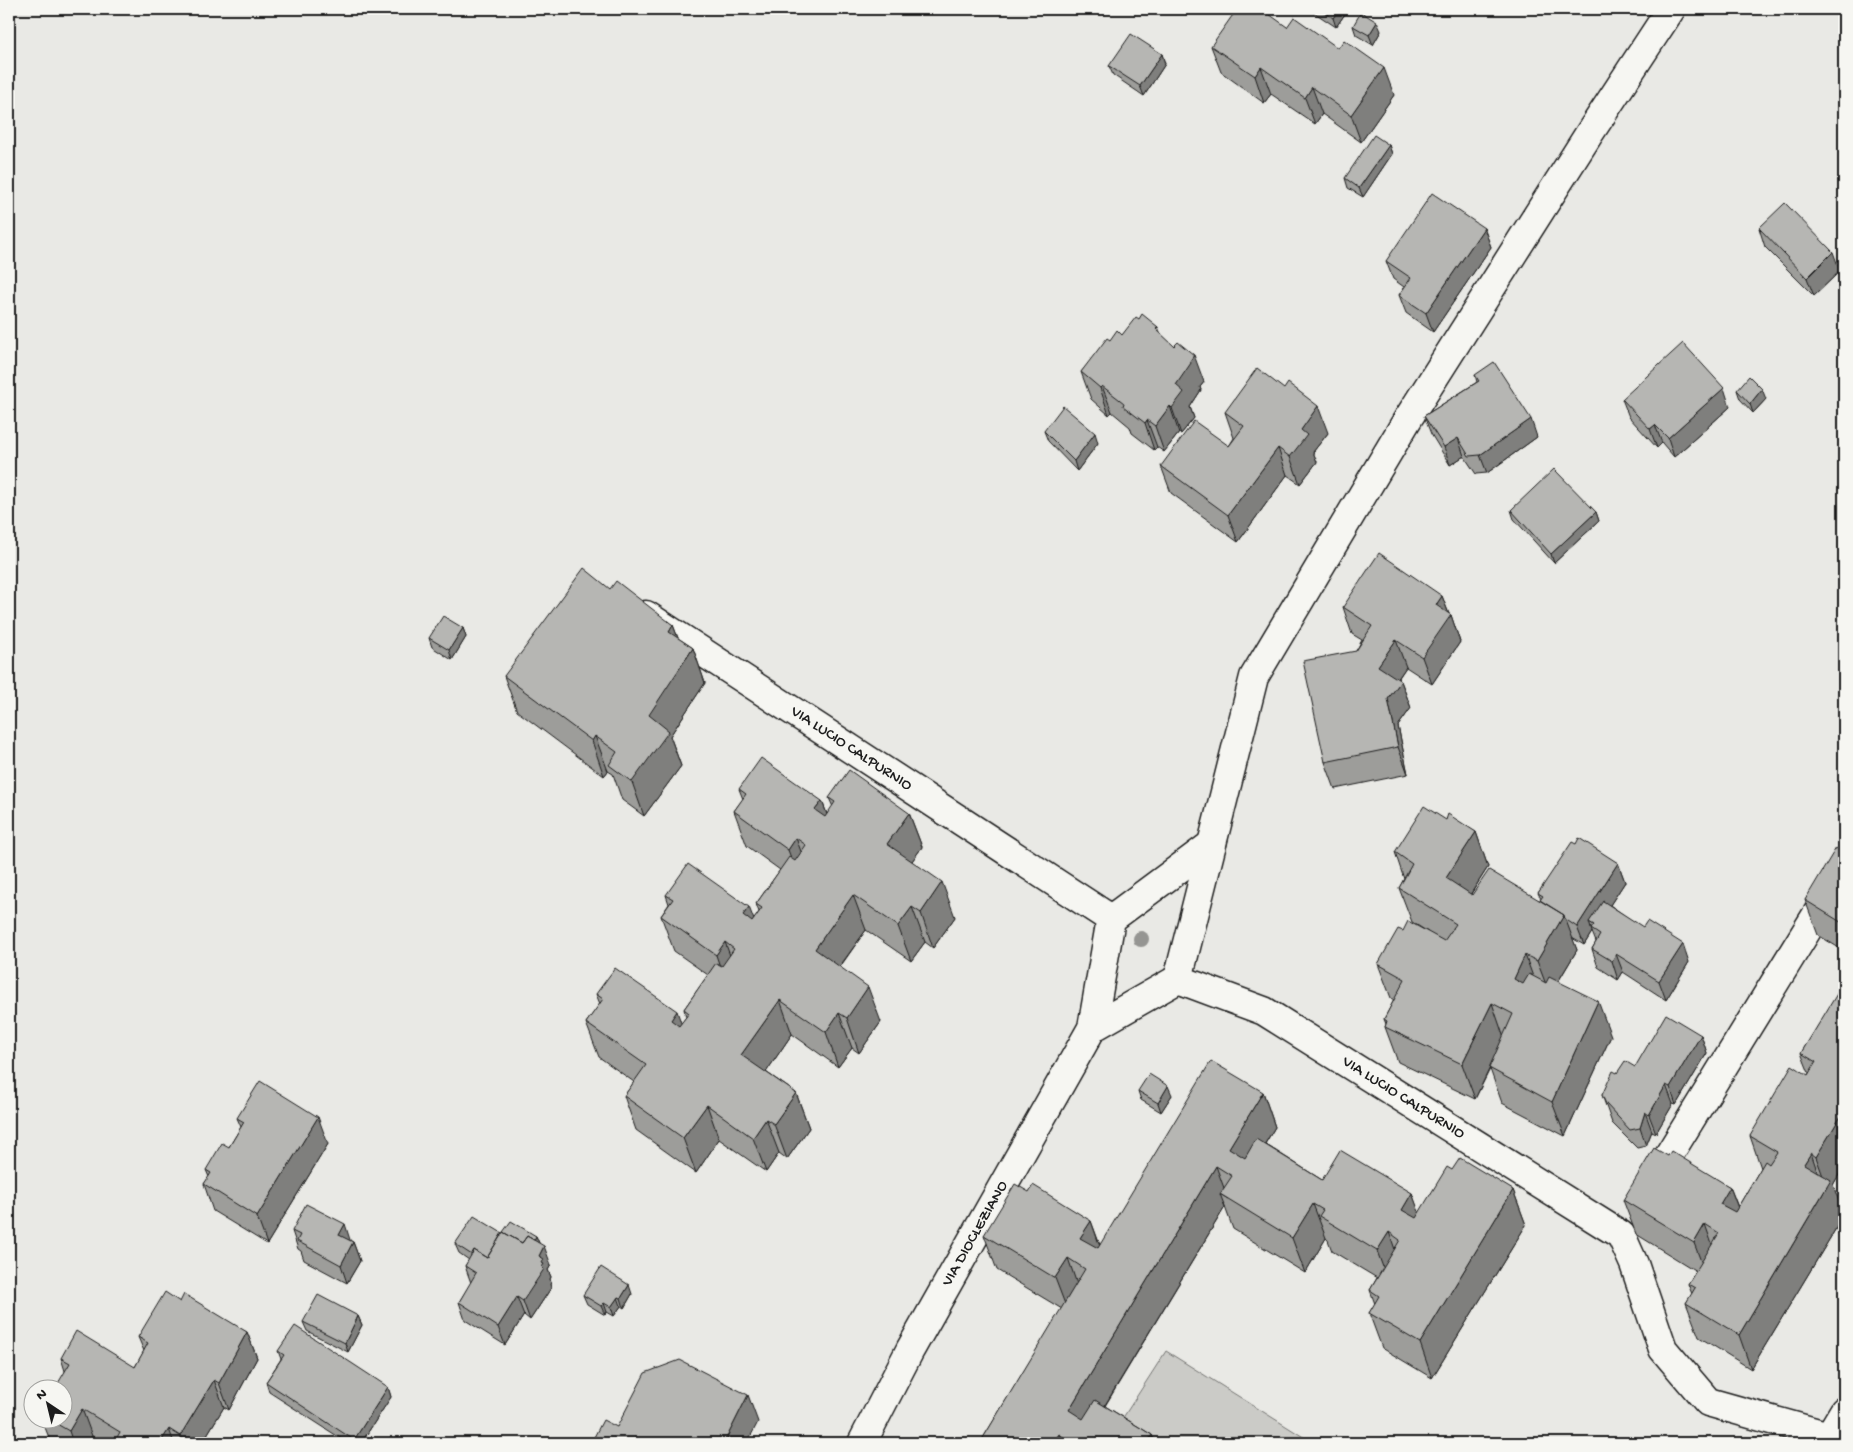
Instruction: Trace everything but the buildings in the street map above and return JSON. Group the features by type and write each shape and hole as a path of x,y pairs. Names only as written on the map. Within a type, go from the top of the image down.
{"street":[{"path":"1092,1028 1178,979 1254,677 1409,417 1671,9"},
{"name":"VIA LUCIO CALPURNIO","path":"624,601 1112,919"},
{"path":"1112,919 1212,844"},
{"path":"1844,870 1629,1221 1634,1264 1663,1349 1708,1402 1823,1440 1844,1411"},
{"name":"VIA DIOCLEZIANO","path":"862,1443 910,1350 1092,1028 1112,919"},
{"name":"VIA LUCIO CALPURNIO","path":"1178,979 1264,1011 1629,1221"}],"shaded area":[{"path":"1166,1351 1313,1443 1143,1443 1117,1427"}]}
